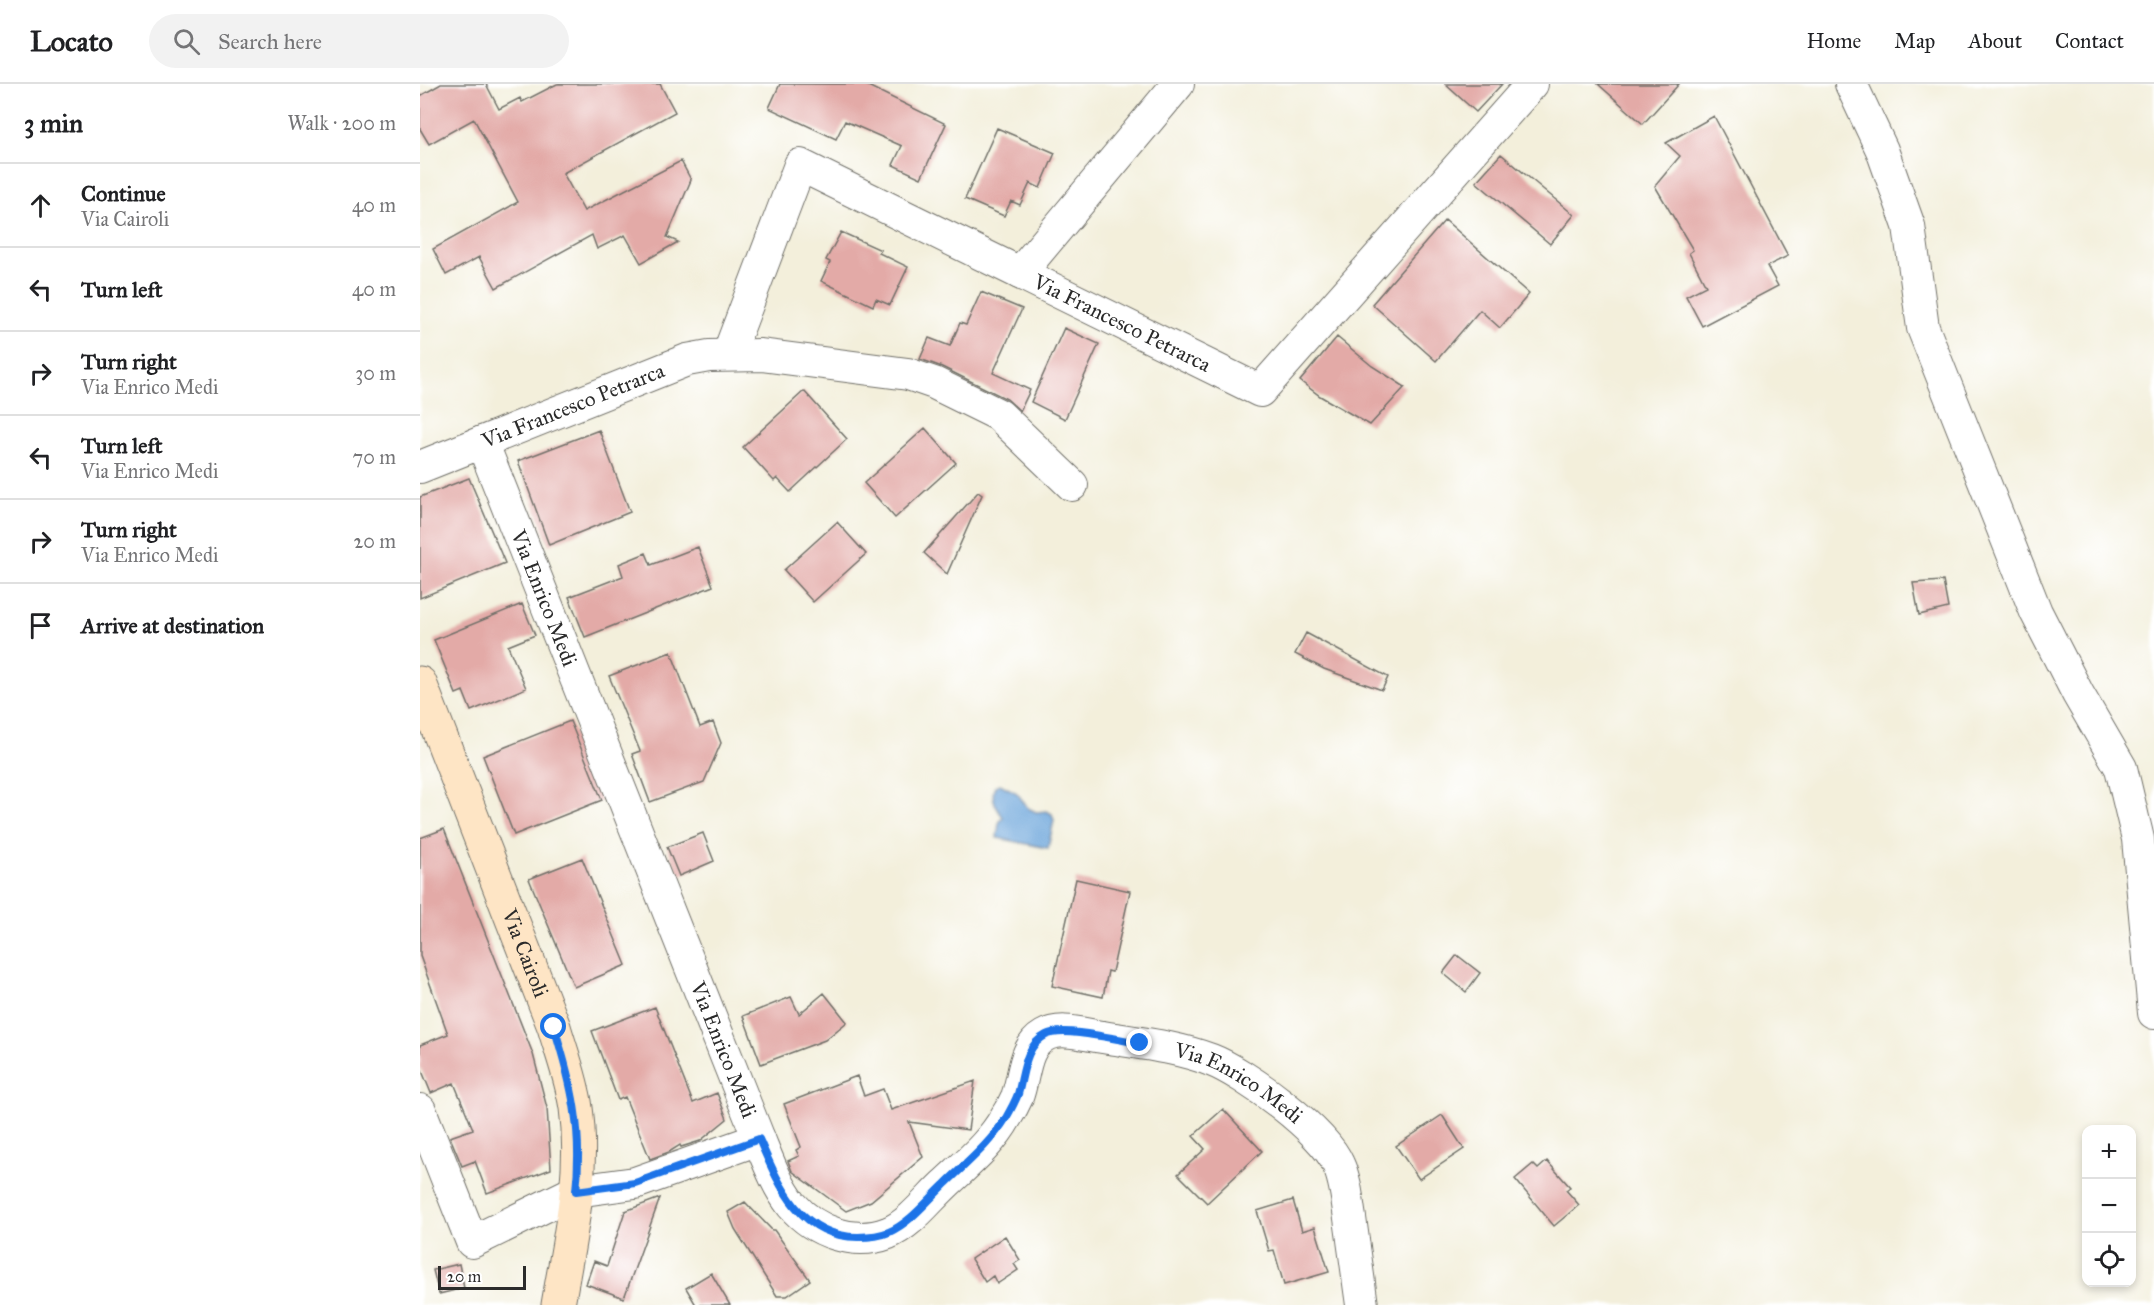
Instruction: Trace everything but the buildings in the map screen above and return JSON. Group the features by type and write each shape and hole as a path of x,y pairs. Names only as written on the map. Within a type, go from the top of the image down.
{"street":[{"path":"1020,273 1179,84"},
{"name":"Via Francesco Petrarca","path":"728,355 800,165 1260,391 1532,84"},
{"path":"1851,84 1882,150 1909,226 1923,328 2036,612 2078,694 2121,768 2138,839 2154,1013"},
{"name":"Via Francesco Petrarca","path":"420,467 687,360 728,355 761,355 908,374 934,383 999,415 1072,484"},
{"name":"Via Enrico Medi","path":"482,442 759,1139 776,1178 792,1204 821,1229 844,1237 865,1237 888,1233 906,1222 989,1142 1005,1120 1017,1097 1031,1047 1047,1034 1066,1031 1180,1051 1212,1061 1240,1076 1311,1128 1327,1146 1338,1163 1345,1184 1362,1305"},
{"name":"Via Cairoli","path":"424,703 560,1046 576,1108 578,1145 576,1191 558,1305"},
{"path":"420,1110 472,1242 576,1191 635,1183 759,1139"}],"water":[{"path":"1000,784 1017,793 1028,808 1036,812 1047,811 1052,814 1054,820 1048,848 997,838 999,823 1003,817 996,806 993,794 995,786"}],"route":[{"path":"554,1027 569,1075 576,1108 578,1145 576,1191 635,1183 759,1139 780,1185 792,1204 821,1229 844,1237 865,1237 888,1233 906,1222 989,1142 1005,1120 1017,1097 1031,1047 1047,1034 1066,1031 1140,1043"}]}
